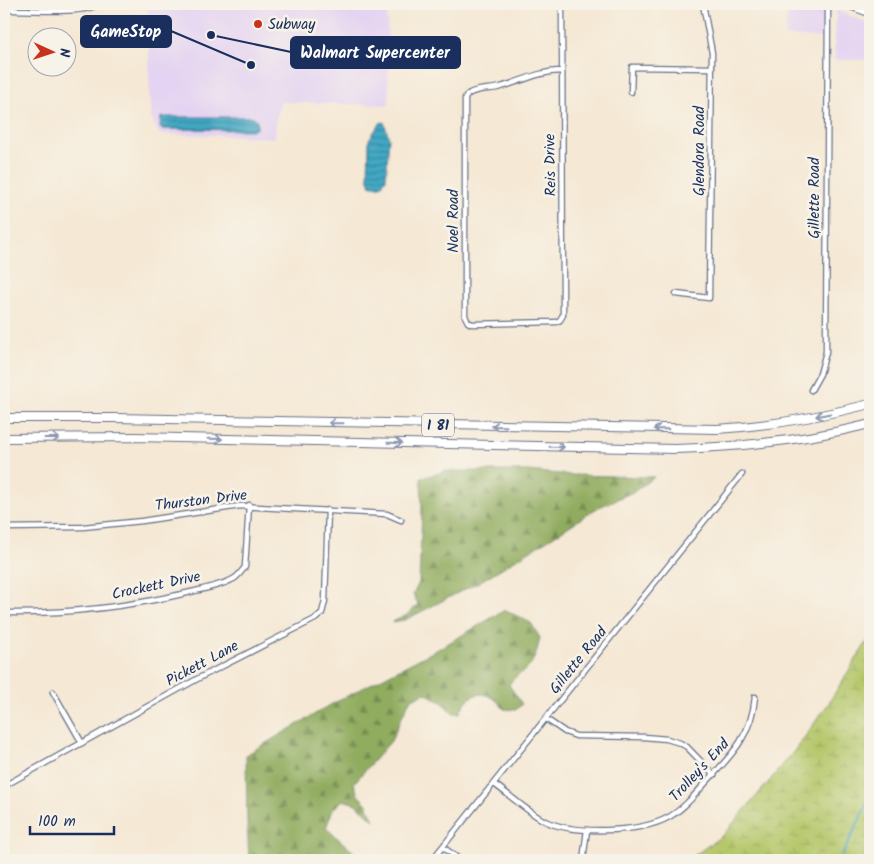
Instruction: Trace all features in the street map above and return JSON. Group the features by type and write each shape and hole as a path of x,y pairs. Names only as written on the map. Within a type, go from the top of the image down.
{"highway":[{"name":"I 81","path":"4,418 114,418 717,429 803,419 870,404"},
{"name":"I 81","path":"4,438 143,438 675,449 775,443 870,424"}],"main road":[{"path":"846,4 870,13"}],"street":[{"name":"Reis Drive","path":"481,325 556,322 560,320 564,312 562,4"},
{"name":"Glendora Road","path":"676,294 709,298 712,68 709,35 703,4"},
{"name":"Gillette Road","path":"811,390 820,374 826,352 828,4"},
{"path":"8,5 14,10 53,10 95,6"},
{"path":"630,92 632,67 712,68"},
{"name":"Noel Road","path":"481,325 468,322 465,316 465,98 473,92 502,87 546,72 562,71"},
{"name":"Gillette Road","path":"432,860 742,474"},
{"name":"Thurston Drive","path":"4,528 83,527 142,521 250,505 387,514 401,520"},
{"name":"Crockett Drive","path":"4,613 71,612 105,608 172,596 229,581 239,575 245,567 250,505"},
{"name":"Pickett Lane","path":"4,786 199,678 315,619 322,613 325,601 328,510"},
{"path":"53,692 82,743"},
{"name":"Trolley's End","path":"494,784 544,820 561,826 587,830 643,827 667,818 688,803 739,746 747,731 753,713 755,697"},
{"path":"546,719 565,732 576,736 644,737 667,739 680,743 714,775"},
{"path":"583,860 587,830"},
{"path":"443,847 460,860"}],"shaded area":[{"path":"148,4 387,4 389,105 281,102 276,120 275,138 159,134 150,115"},
{"path":"788,4 825,5 825,38 785,36"},
{"path":"836,10 870,24 870,60 834,60"}],"green space":[{"path":"446,471 528,471 571,475 654,477 635,491 597,508 479,582 405,620 392,622 409,614 418,604 413,594 419,583 422,509 421,478"},
{"path":"505,610 531,623 540,638 537,652 531,664 509,685 522,704 516,710 504,709 494,699 482,694 468,699 460,713 452,713 443,703 425,693 410,700 391,741 354,783 358,795 367,804 374,820 356,804 343,800 333,809 326,828 356,854 356,860 249,860 246,755 332,704 442,647"},
{"path":"870,637 870,849 863,860 688,860 723,835 799,745 828,704"}],"water":[{"path":"161,117 254,117 257,120 257,128 253,130 161,129"},
{"path":"384,122 389,138 386,179 381,186 371,186 368,177 369,139 380,123"}],"waterway":[{"path":"840,860 870,798"}],"place":[{"name":"Subway","path":"258,24"},
{"name":"Walmart Supercenter","path":"211,35"},
{"name":"GameStop","path":"251,65"}]}
